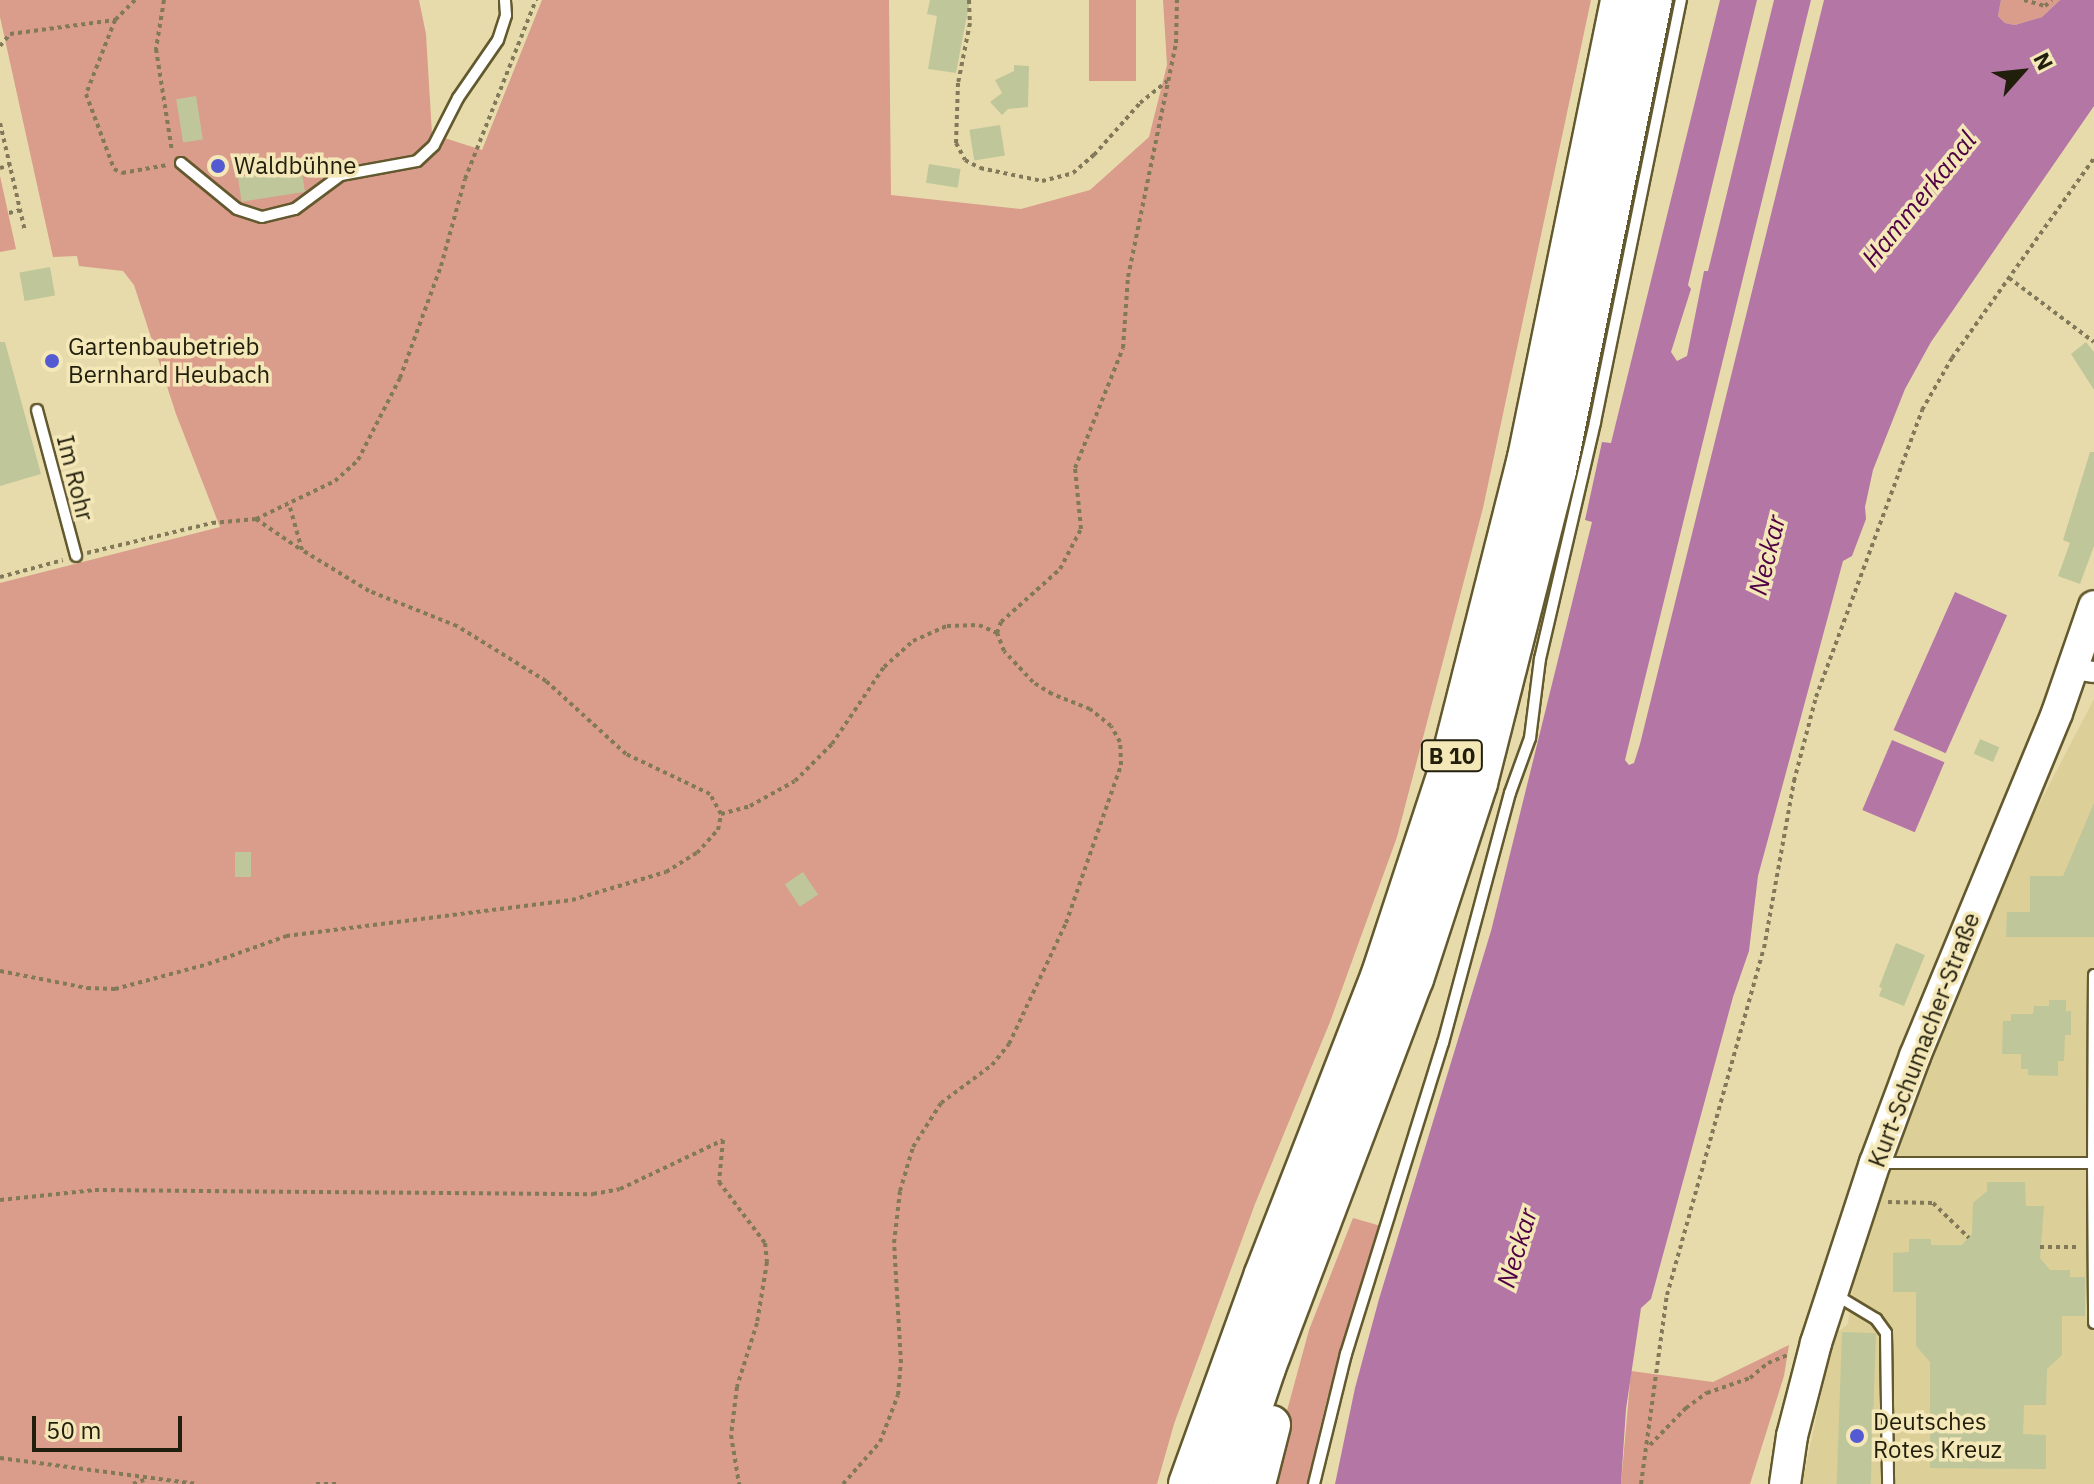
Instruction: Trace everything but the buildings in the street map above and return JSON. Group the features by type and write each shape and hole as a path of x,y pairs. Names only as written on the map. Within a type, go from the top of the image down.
{"highway":[{"name":"B 10","path":"1188,1484 1258,1288 1381,974 1448,770 1527,458 1620,0"},
{"name":"B 10","path":"1227,1484 1266,1368 1448,879 1508,674 1581,360 1653,0"},
{"path":"1256,1484 1328,1204"}],"street":[{"name":"Kurt-Schumacher-Straße","path":"1785,1484 1792,1436 1816,1343 1861,1202 1925,1030 2084,671 2094,606"}],"lane":[{"path":"181,163 237,209 262,217 295,209 341,175 417,161 438,139 458,98 498,40 506,15 505,0"},
{"path":"1314,1484 1346,1354 1443,1043 1510,793 1530,738 1540,659 1595,422 1681,0"},
{"name":"Im Rohr","path":"37,410 76,556"},
{"path":"2094,975 2094,1323"},
{"path":"1875,1163 2093,1163"},
{"path":"1831,1291 1876,1319 1886,1333 1888,1484"}],"path":[{"path":"135,0 115,20 86,94 110,161 122,173 181,163 171,150 156,49 164,0"},
{"path":"0,577 212,523 256,519 342,476 370,440 400,378 441,266 465,179 536,0"},
{"path":"969,0 970,23 958,83 956,143 965,160 980,168 1042,181 1073,173 1094,155 1140,103 1169,79"},
{"path":"997,633 1001,622 1060,569 1081,529 1076,460 1123,348 1133,246 1177,35 1177,0"},
{"path":"2024,0 2045,6 2052,0"},
{"path":"0,46 10,34 115,20"},
{"path":"0,123 25,231"},
{"path":"1641,1484 1648,1446 1654,1371 1667,1295 1764,948 1794,781 1816,697 1922,410 1952,358 2094,158"},
{"path":"0,168 10,165"},
{"path":"9,213 20,210"},
{"path":"2009,278 2094,342"},
{"path":"289,504 302,550"},
{"path":"0,971 87,988 115,989 208,964 286,936 572,900 634,884 674,868 697,853 715,834 721,814 717,801 706,790 664,775 626,754 546,681 457,626 369,591 256,519"},
{"path":"721,814 750,806 795,781 832,744 879,673 913,641 947,626 979,625 997,633 1008,657 1033,682 1052,694 1090,709 1111,726 1120,742 1121,765 1066,923 1014,1035 997,1061 941,1103 913,1147 900,1191 894,1243 901,1363 898,1395 880,1442 843,1484"},
{"path":"0,1200 95,1190 593,1194 620,1189 723,1140 719,1182 765,1243 767,1262 757,1323 737,1387 731,1435 739,1484"},
{"path":"1861,1202 1933,1203 1969,1238"},
{"path":"2040,1247 2094,1247"},
{"path":"1648,1446 1686,1408 1707,1393 1750,1378 1768,1363 1816,1343"},
{"path":"0,1458 197,1484"},
{"path":"133,1484 147,1479"},
{"path":"316,1484 339,1484"}],"shaded area":[{"path":"0,0 419,0 426,34 432,134 482,150 542,0 889,0 891,195 1021,209 1090,190 1149,137 1167,65 1163,0 1591,0 1483,508 1397,837 1330,1022 1255,1204 1174,1424 1157,1484 0,1484 0,583 220,527 176,414 134,285 123,271 79,266 77,256 53,257 0,17"},
{"path":"1089,0 1136,0 1136,81 1089,81"},
{"path":"2001,0 2060,0 2042,17 2015,25 2005,23 1998,16"},
{"path":"0,176 16,249 0,252"},
{"path":"2094,699 2094,1484 1802,1484 1834,1335 1848,1324 1854,1279 1907,1120 2035,812"},
{"path":"1353,1218 1381,1226 1326,1403 1307,1484 1267,1484 1309,1330"},
{"path":"1789,1345 1784,1376 1750,1484 1621,1484 1631,1371 1713,1382"}],"water":[{"path":"1720,0 1757,0 1688,285 1691,289 1671,352 1677,361 1687,356 1704,271 1708,271 1774,0 1811,0 1625,760 1629,765 1634,763 1640,744 1824,0 2001,0 1998,16 2005,23 2015,25 2042,17 2060,0 2094,0 2094,106 1931,342 1905,389 1873,470 1865,507 1866,519 1852,556 1843,561 1758,876 1749,951 1733,997 1651,1299 1641,1308 1626,1409 1621,1484 1335,1484 1355,1388 1379,1299 1491,931 1592,522 1585,520 1602,442 1611,443"},
{"path":"1955,592 2007,615 1946,753 1894,730"},
{"path":"1892,740 1944,762 1915,832 1862,810"}],"place":[{"name":"Waldbühne","path":"218,166"},
{"name":"Gartenbaubetrieb Bernhard Heubach","path":"52,361"},
{"name":"Deutsches Rotes Kreuz","path":"1857,1436"}],"water label":[{"name":"Hammerkanal","path":"1919,199"},
{"name":"Neckar","path":"1767,555"},
{"name":"Neckar","path":"1517,1248"}]}
